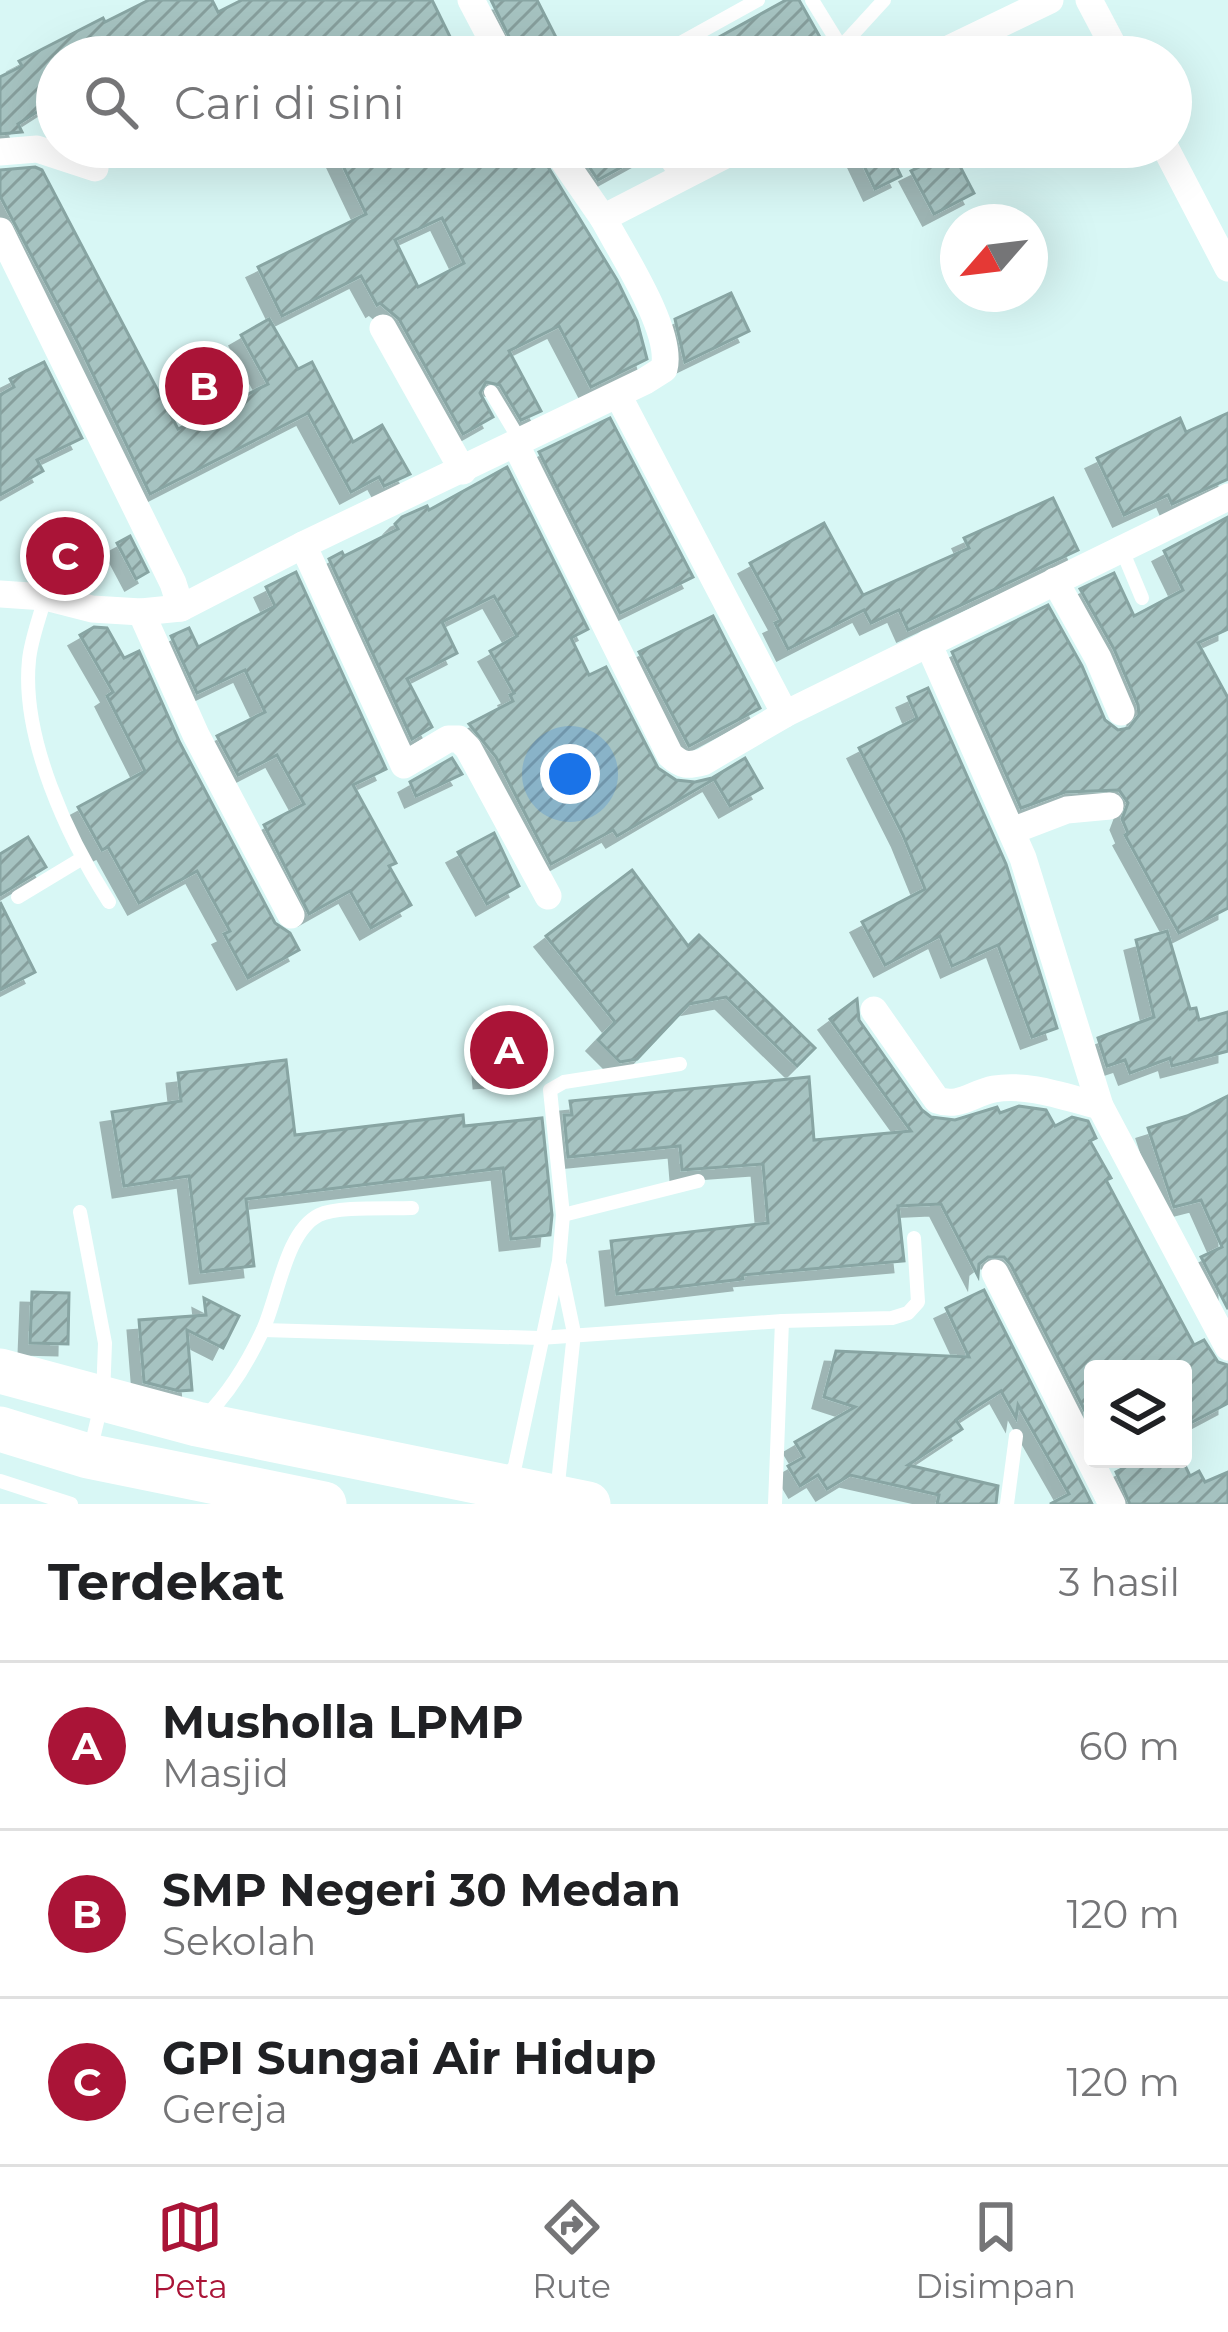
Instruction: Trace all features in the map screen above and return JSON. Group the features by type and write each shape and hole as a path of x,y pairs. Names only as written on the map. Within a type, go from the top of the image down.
{"main road":[{"path":"0,1370 197,1424 572,1500"},
{"path":"0,1430 88,1456 280,1499"}],"street":[{"path":"471,0 490,36"},
{"path":"975,36 1050,0"},
{"path":"1089,0 1108,36"},
{"path":"0,152 36,149"},
{"path":"0,594 45,597 92,609 181,608 303,545 619,397 664,369 667,357 659,327 603,218 568,168"},
{"path":"603,218 695,168"},
{"path":"1177,168 1226,258"},
{"path":"0,231 181,608"},
{"path":"382,328 463,471"},
{"path":"619,397 785,714"},
{"path":"519,443 660,734 680,764 703,762 785,714 1228,497"},
{"path":"303,545 404,765 448,740 459,740 468,748 548,896"},
{"path":"1055,581 1098,658 1121,712"},
{"path":"141,612 196,735 291,916"},
{"path":"928,644 1012,831 1100,1106 1228,1347"},
{"path":"1012,831 1067,810 1110,806"},
{"path":"874,1010 938,1100 957,1102 994,1089 1034,1090 1100,1106"},
{"path":"995,1273 1112,1504"}],"lane":[{"path":"693,36 758,0"},
{"path":"812,0 834,36"},
{"path":"856,36 884,0"},
{"path":"671,168 677,176"},
{"path":"491,392 519,443"},
{"path":"1122,550 1142,598"},
{"path":"45,597 29,660 33,727 81,859 110,902"},
{"path":"18,897 81,859"},
{"path":"501,1484 514,1466 560,1261 563,1215 550,1090 563,1082 680,1064"},
{"path":"563,1215 698,1181"},
{"path":"197,1424 229,1394 263,1330 289,1250 300,1232 320,1214 412,1208"},
{"path":"80,1212 105,1343 103,1396 88,1456"},
{"path":"263,1330 540,1338 892,1318 908,1313 919,1301 914,1238"},
{"path":"560,1261 574,1333 572,1500"},
{"path":"775,1504 782,1321"},
{"path":"1007,1504 1016,1436"},
{"path":"0,1480 71,1504"}],"building":[{"path":"149,0 212,0 218,12 242,0 432,0 450,36 68,36 103,18 105,22"},
{"path":"491,0 537,0 555,36 509,36"},
{"path":"786,0 799,0 819,36 721,36"},
{"path":"36,52 36,112 18,124 22,132 0,134 0,77 22,66 19,61"},
{"path":"344,168 549,168 617,280 637,321 647,359 591,387 559,326 509,351 541,411 521,420 500,385 486,382 480,393 493,417 463,434 399,319 377,305 361,276 282,316 258,267 366,214","holes":["442,218 464,263 418,287 395,240"]},
{"path":"590,168 620,168 598,180"},
{"path":"865,168 897,168 901,176 875,189"},
{"path":"961,168 974,193 953,204 940,204 934,214 911,171"},
{"path":"0,170 42,170 178,429 268,384 241,335 269,319 298,369 312,362 353,442 382,425 410,474 384,486 379,477 351,492 308,413 150,494 0,196"},
{"path":"731,293 749,331 685,362 675,319"},
{"path":"44,362 82,438 37,460 43,471 0,495 0,395 14,387 10,379"},
{"path":"1228,413 1228,479 1172,504 1168,495 1124,515 1097,458 1180,418 1186,432"},
{"path":"610,418 693,577 620,613 539,452"},
{"path":"507,467 588,629 571,638 589,675 606,667 658,768 676,780 695,782 712,778 745,758 762,788 730,806 714,779 617,836 613,830 551,864 496,757 469,724 513,701 510,695 514,693 490,651 517,636 494,596 442,622 457,653 407,679 432,727 412,739 329,559 398,529 395,524 402,517 427,506 429,510"},
{"path":"1053,498 1078,550 908,630 899,610 871,623 864,610 788,649 775,623 781,620 750,563 824,523 863,595 969,548 964,538"},
{"path":"1228,517 1228,629 1198,643 1228,698 1228,908 1179,933 1125,835 1122,819 1128,803 1119,790 1065,792 1021,808 952,652 1048,605 1105,720 1118,730 1129,728 1139,715 1138,705 1080,589 1114,573 1134,616 1183,590 1164,551"},
{"path":"130,536 148,572 136,579 117,543"},
{"path":"296,572 386,769 353,785 396,863 389,866 411,905 371,928 350,891 309,914 264,825 304,804 277,755 238,775 217,736 265,712 245,670 197,693 171,636 189,628 198,647 275,606 266,587"},
{"path":"713,616 760,708 689,746 639,652"},
{"path":"94,627 107,628 124,658 139,651 180,743 275,923 290,933 299,950 248,978 224,934 230,931 197,871 139,903 108,847 102,850 78,807 145,771 107,696 113,692 80,635"},
{"path":"928,688 1006,864 1057,1028 1032,1037 998,945 952,966 940,936 885,965 862,922 925,889 859,748 917,718 908,697"},
{"path":"452,758 462,774 416,796 410,782"},
{"path":"494,833 519,886 487,904 458,852"},
{"path":"28,837 46,867 0,895 0,854"},
{"path":"632,870 688,946 699,935 815,1048 797,1066 726,997 689,1004 637,1059 620,1062 598,1040 615,1022 546,936"},
{"path":"0,902 35,972 0,990"},
{"path":"1167,931 1190,1009 1196,1008 1199,1020 1228,1012 1228,1051 1172,1066 1170,1058 1130,1073 1125,1060 1107,1066 1098,1038 1154,1017 1136,940"},
{"path":"857,999 859,1020 931,1117 955,1120 997,1107 1000,1113 1019,1106 1046,1110 1055,1126 1072,1117 1088,1121 1096,1138 1090,1141 1111,1178 1106,1180 1194,1345 1204,1340 1218,1362 1228,1365 1228,1403 1192,1422 1192,1360 1084,1360 1084,1409 1011,1265 1004,1257 988,1257 979,1264 978,1276 941,1204 898,1206 904,1261 742,1275 743,1279 617,1294 611,1241 768,1223 763,1164 682,1170 680,1146 568,1157 564,1115 572,1115 570,1101 809,1077 814,1140 911,1131 830,1019"},
{"path":"534,1024 538,1073 485,1077 481,1028"},
{"path":"286,1060 295,1135 463,1115 464,1126 542,1118 550,1235 511,1239 503,1168 246,1199 254,1266 201,1272 189,1176 124,1186 112,1112 181,1101 178,1073"},
{"path":"1228,1096 1228,1309 1201,1257 1222,1247 1201,1200 1174,1207 1148,1128"},
{"path":"984,1290 1092,1504 1050,1504 1069,1494 1018,1405 1016,1418 1001,1391 956,1420 962,1429 908,1465 998,1486 996,1504 937,1504 939,1495 850,1475 827,1489 818,1475 800,1486 788,1466 804,1457 795,1442 855,1407 824,1397 836,1351 969,1357 946,1308"},
{"path":"32,1292 69,1293 68,1344 30,1343"},
{"path":"204,1298 239,1316 223,1348 187,1330 192,1390 144,1382 139,1320 206,1315"},
{"path":"1186,1468 1190,1476 1199,1471 1205,1482 1228,1472 1228,1504 1130,1504 1116,1472"}],"place":[{"name":"SMP Negeri 30 Medan","path":"204,386"},
{"name":"GPI Sungai Air Hidup","path":"65,556"},
{"name":"Musholla LPMP","path":"509,1050"}]}
